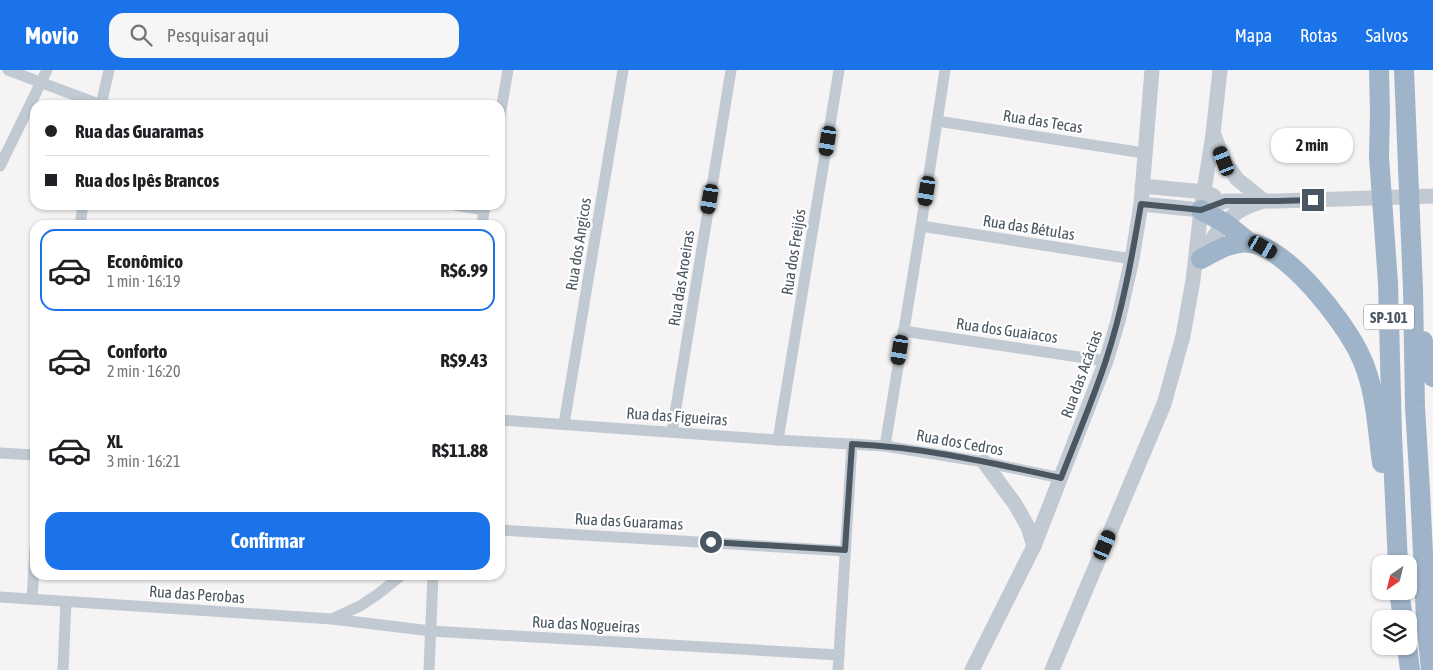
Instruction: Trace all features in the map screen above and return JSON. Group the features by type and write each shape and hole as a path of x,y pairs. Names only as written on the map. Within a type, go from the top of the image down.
{"highway":[{"path":"1365,70 1379,157"},
{"name":"SP-101","path":"1379,70 1379,157 1388,283 1396,555"},
{"name":"SP-101","path":"1404,70 1413,289 1415,407 1426,618 1431,670"},
{"path":"1203,201 1225,223 1250,243"},
{"path":"1201,259 1222,248 1235,244 1250,243 1263,247 1278,255 1303,278 1325,302 1344,329 1360,355 1369,381 1395,555"},
{"path":"1413,289 1429,369 1433,377"},
{"path":"1408,655 1410,670"}],"street":[{"path":"8,70 88,100"},
{"path":"33,100 47,70"},
{"path":"102,100 109,70"},
{"path":"502,100 505,70"},
{"name":"Rua dos Angicos","path":"564,424 623,70"},
{"name":"Rua das Aroeiras","path":"672,432 731,70"},
{"name":"Rua dos Freijós","path":"778,440 839,70"},
{"path":"885,446 945,70"},
{"name":"Rua das Acácias","path":"972,670 1034,546 1106,361 1132,260 1141,204 1152,70"},
{"path":"1052,670 1164,404 1183,336 1193,280 1220,70"},
{"path":"0,166 30,107"},
{"name":"Rua das Tecas","path":"937,121 1144,153"},
{"path":"1213,134 1224,161 1237,179 1264,201"},
{"path":"1142,186 1203,201"},
{"path":"1141,204 1433,196"},
{"path":"1193,280 1207,248 1225,223 1243,209 1264,201"},
{"name":"Rua das Bétulas","path":"921,226 1132,260"},
{"name":"Rua dos Guaiacos","path":"903,332 1106,361"},
{"name":"Rua das Figueiras","path":"505,420 852,444"},
{"path":"838,670 852,444"},
{"name":"Rua dos Cedros","path":"852,444 885,446 984,462 1061,478"},
{"path":"0,453 30,455"},
{"path":"984,462 1015,504 1028,527 1034,546"},
{"name":"Rua das Guaramas","path":"505,530 845,550"},
{"path":"32,599 33,580"},
{"path":"332,619 360,606 396,580"},
{"path":"429,670 433,580"},
{"name":"Rua das Perobas","path":"0,597 332,619"},
{"path":"63,670 66,602"},
{"name":"Rua das Nogueiras","path":"332,619 432,631 838,655"}],"route":[{"path":"711,542 845,550 852,444 901,448 984,462 1061,478 1106,361 1118,320 1132,260 1141,204 1201,210 1225,201 1313,200"}]}
